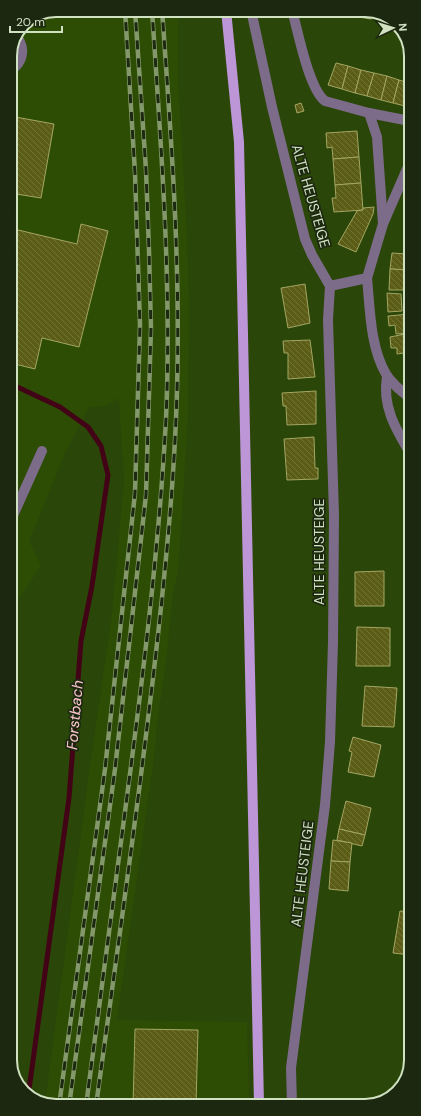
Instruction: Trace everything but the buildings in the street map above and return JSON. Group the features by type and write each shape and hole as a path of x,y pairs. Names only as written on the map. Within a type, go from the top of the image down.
{"main road":[{"path":"227,17 239,142 258,1099"}],"street":[{"name":"ALTE HEUSTEIGE","path":"253,17 272,107 305,239 312,255 330,286 328,320 334,515 330,742 324,813 291,1068 292,1099"},
{"path":"294,17 310,73 319,97 325,101 404,121"},
{"path":"17,65 22,55 23,48 20,42"},
{"path":"369,113 377,137 383,224"},
{"path":"404,176 383,224 366,278 376,344 387,376 404,393"},
{"path":"330,286 366,278"},
{"path":"387,376 385,395 390,414 404,441"},
{"path":"17,507 42,451"}],"shaded area":[{"path":"178,17 178,80 187,233 189,308 188,414 178,572 173,592 155,749 117,1020 247,1022 249,1099 53,1099 46,1098 91,759 112,615 124,480 119,398 106,406 89,407 66,451 29,541 41,566 17,601 18,48 20,41 28,28 41,20 48,18"}],"waterway":[{"name":"Forstbach","path":"17,387 60,407 88,427 101,446 108,475 92,586 81,641 69,798 29,1088"}],"railway":[{"path":"60,1099 105,769 135,493 140,325 135,173 125,17"},
{"path":"70,1099 115,769 146,495 151,328 146,170 135,17"},
{"path":"87,1099 144,660 155,564 166,419 168,317 167,266 152,17"},
{"path":"97,1099 143,760 166,565 172,492 178,368 177,265 162,17"}]}
